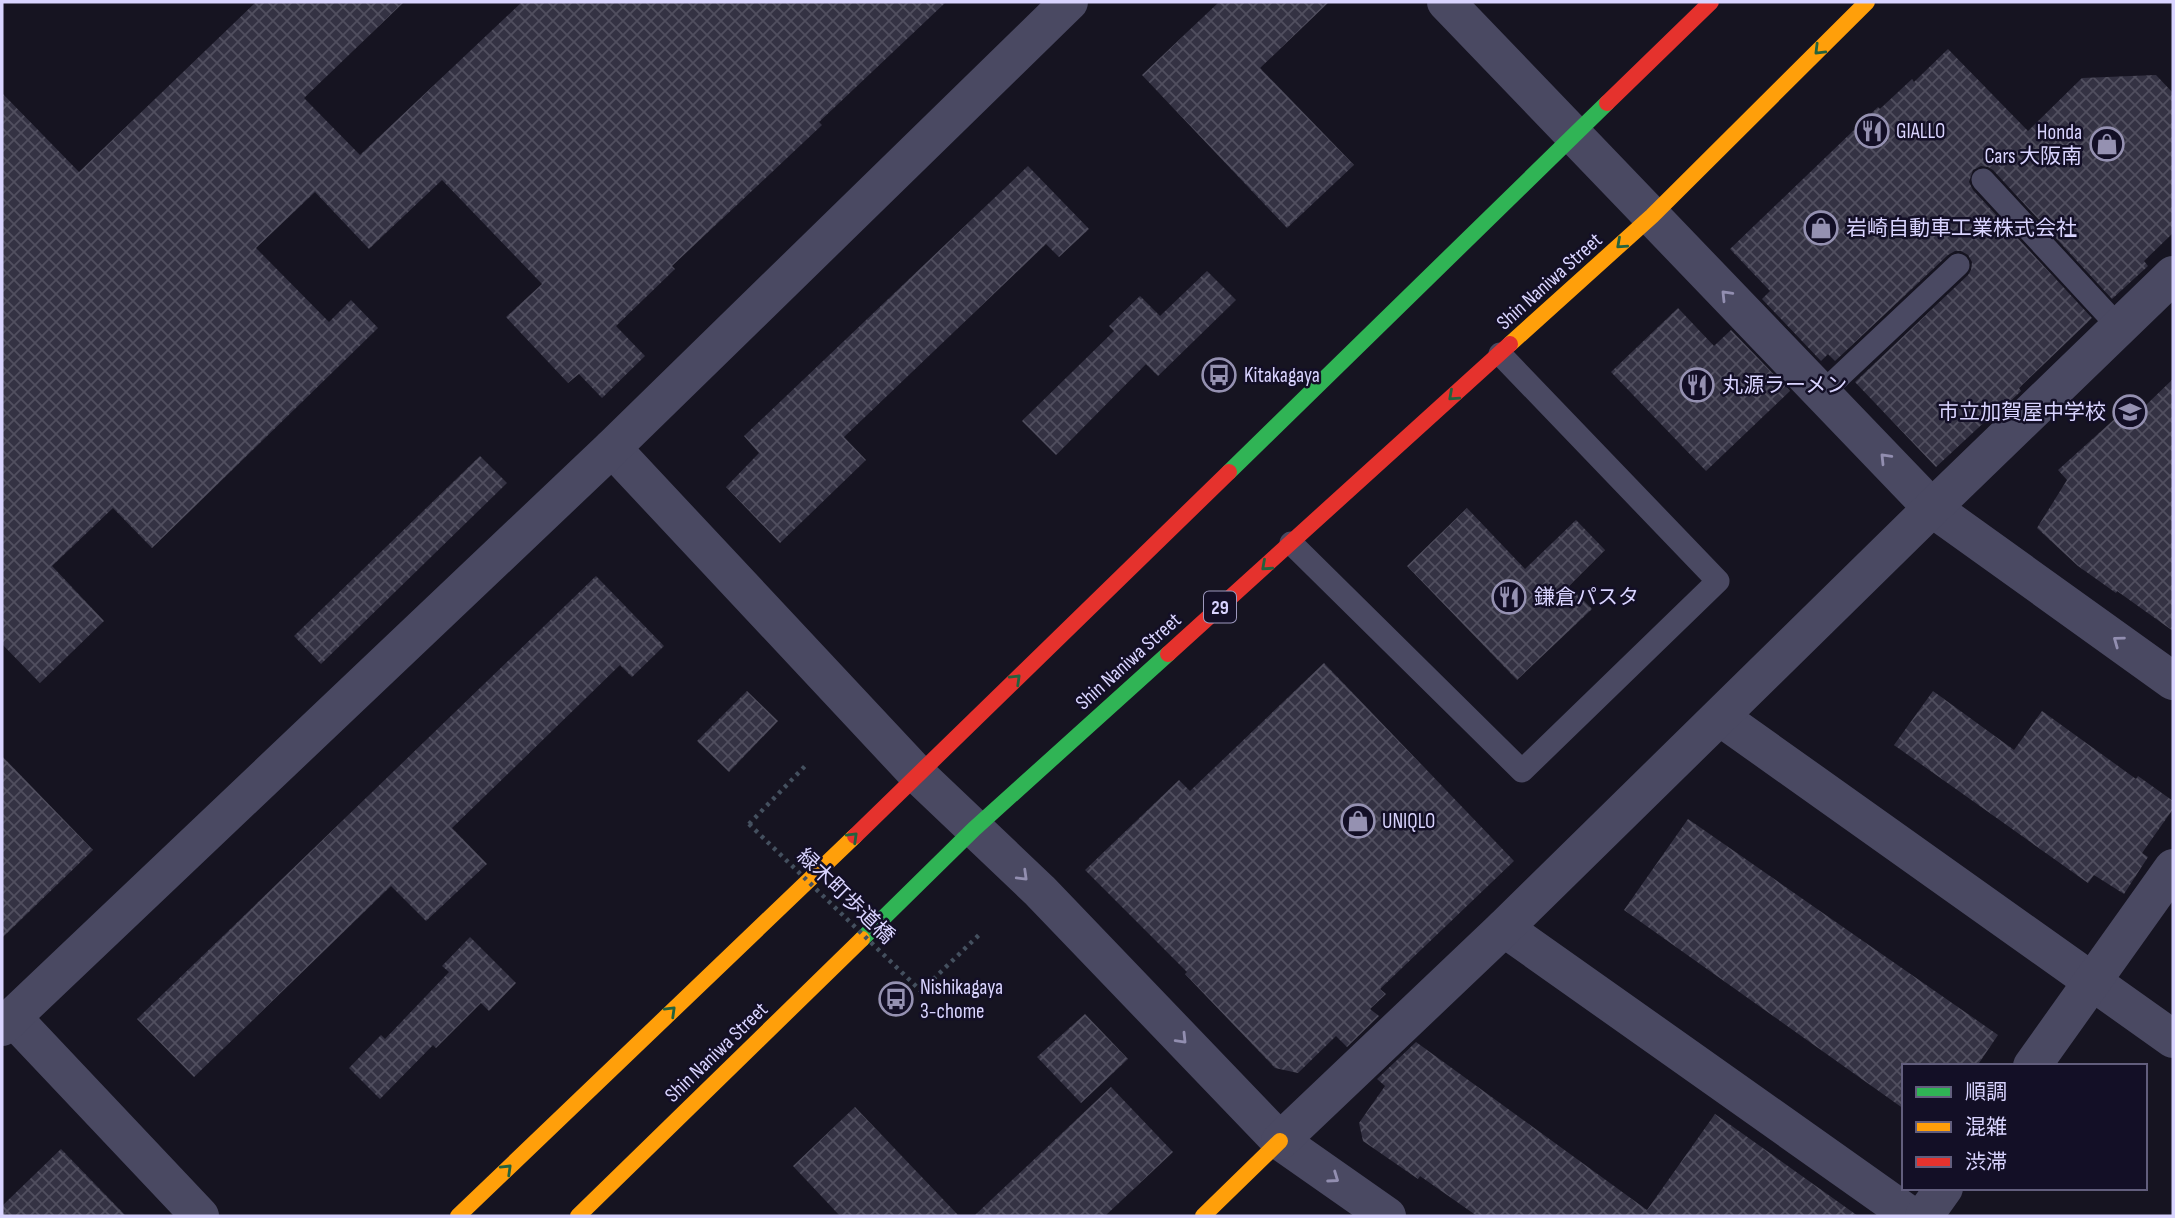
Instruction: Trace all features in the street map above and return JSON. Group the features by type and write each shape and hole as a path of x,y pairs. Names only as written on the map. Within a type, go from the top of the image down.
{"main road":[{"path":"458,1216 918,775 1711,2"},
{"name":"Shin Naniwa Street","path":"578,1216 974,829 1652,216 1867,2"},
{"path":"1203,1216 1280,1140"}],"street":[{"path":"200,1216 7,1022 612,448 1069,2"},
{"path":"1446,2 1932,508 2173,681"},
{"path":"1280,1140 1504,928 2173,275"},
{"path":"612,448 918,775 1040,891 1280,1140 1387,1216"},
{"path":"1720,717 2173,1039"},
{"path":"2033,1064 2173,867"},
{"path":"1504,928 1911,1216"},
{"path":"1924,1216 1943,1190"}],"lane":[{"path":"1983,180 2119,327"},
{"path":"1822,393 1958,265"},
{"path":"1291,543 1522,771 1718,581 1500,354"}],"path":[{"name":"緑木町歩道橋","path":"808,763 749,824 921,991 982,932"}],"building":[{"path":"256,2 404,2 304,98 360,155 522,2 946,2 819,122 822,125 672,266 675,269 616,326 645,356 602,398 579,374 568,383 506,317 542,284 442,180 369,249 315,192 256,248 329,322 351,300 378,328 152,548 113,508 52,566 104,621 40,683 2,644 2,93 79,172"},
{"path":"1219,2 1329,2 1260,68 1354,165 1287,228 1142,75"},
{"path":"1948,49 2028,131 2082,78 2156,75 2173,93 2173,233 2144,261 2148,266 2112,299 1993,170 1981,166 1973,170 1969,182 1973,190 2092,318 2019,388 2021,391 1994,417 1992,415 1936,467 1855,382 1968,275 1972,262 1968,255 1955,251 1948,255 1835,361 1828,354 1821,361 1762,299 1770,291 1730,249 1878,107 1880,109 1912,79 1914,82"},
{"path":"1028,166 1089,229 1059,257 1046,244 844,437 866,460 780,543 726,487 759,453 744,436"},
{"path":"1207,271 1236,300 1158,376 1146,364 1056,455 1022,421 1114,331 1109,326 1140,296 1160,316"},
{"name":"丸源ラーメン","path":"1678,308 1714,346 1731,330 1790,391 1706,471 1611,372"},
{"name":"市立加賀屋中学校","path":"2173,379 2173,631 2078,566 2037,528 2067,480 2058,470 2139,397 2146,405"},
{"path":"480,456 507,483 321,664 294,636"},
{"name":"鎌倉パスタ","path":"1467,508 1525,569 1576,520 1605,550 1569,586 1592,609 1517,680 1407,566"},
{"path":"596,576 664,646 632,677 620,665 452,828 487,864 426,921 391,886 194,1077 137,1019"},
{"path":"1324,663 1514,861 1380,989 1386,994 1370,1009 1379,1016 1347,1047 1336,1036 1298,1073 1275,1068 1185,974 1187,972 1085,870 1179,780 1190,791"},
{"path":"747,691 778,721 729,772 697,741"},
{"path":"1933,691 2014,750 2042,711 2136,779 2138,776 2173,801 2173,809 2142,853 2148,857 2124,894 2094,875 2088,883 1894,745"},
{"path":"2,756 93,850 2,938"},
{"path":"1688,819 1998,1035 1978,1064 1902,1064 1902,1108 1624,910"},
{"path":"470,937 516,983 489,1011 481,1003 436,1048 433,1045 380,1099 349,1068 381,1035 385,1039 449,972 442,966"},
{"path":"1085,1014 1128,1059 1081,1103 1037,1057"},
{"path":"1416,1042 1647,1210 1715,1114 1858,1216 1477,1216 1363,1141 1359,1123 1385,1086 1377,1079"},
{"path":"1111,1087 1173,1152 1105,1216 974,1216"},
{"path":"855,1107 959,1216 840,1216 793,1166"},
{"path":"61,1149 126,1216 2,1216 2,1206"}],"traffic: fast":[{"path":"1229,472 1607,103"},
{"path":"862,939 974,829 1168,654"}],"traffic: slow":[{"path":"1510,344 1652,216 1867,2"},
{"path":"458,1216 855,836"},
{"path":"578,1216 862,939"},
{"path":"1203,1216 1280,1141"}],"traffic: jam":[{"path":"1607,103 1711,2"},
{"path":"1168,654 1510,344"},
{"path":"855,836 1229,472"}],"place":[{"name":"GIALLO","path":"1872,131"},
{"name":"Honda Cars 大阪南","path":"2107,144"},
{"name":"岩崎自動車工業株式会社","path":"1821,228"},
{"name":"Kitakagaya","path":"1219,375"},
{"name":"丸源ラーメン","path":"1697,385"},
{"name":"市立加賀屋中学校","path":"2130,412"},
{"name":"鎌倉パスタ","path":"1509,597"},
{"name":"UNIQLO","path":"1358,821"},
{"name":"Nishikagaya 3-chome","path":"896,999"}]}
